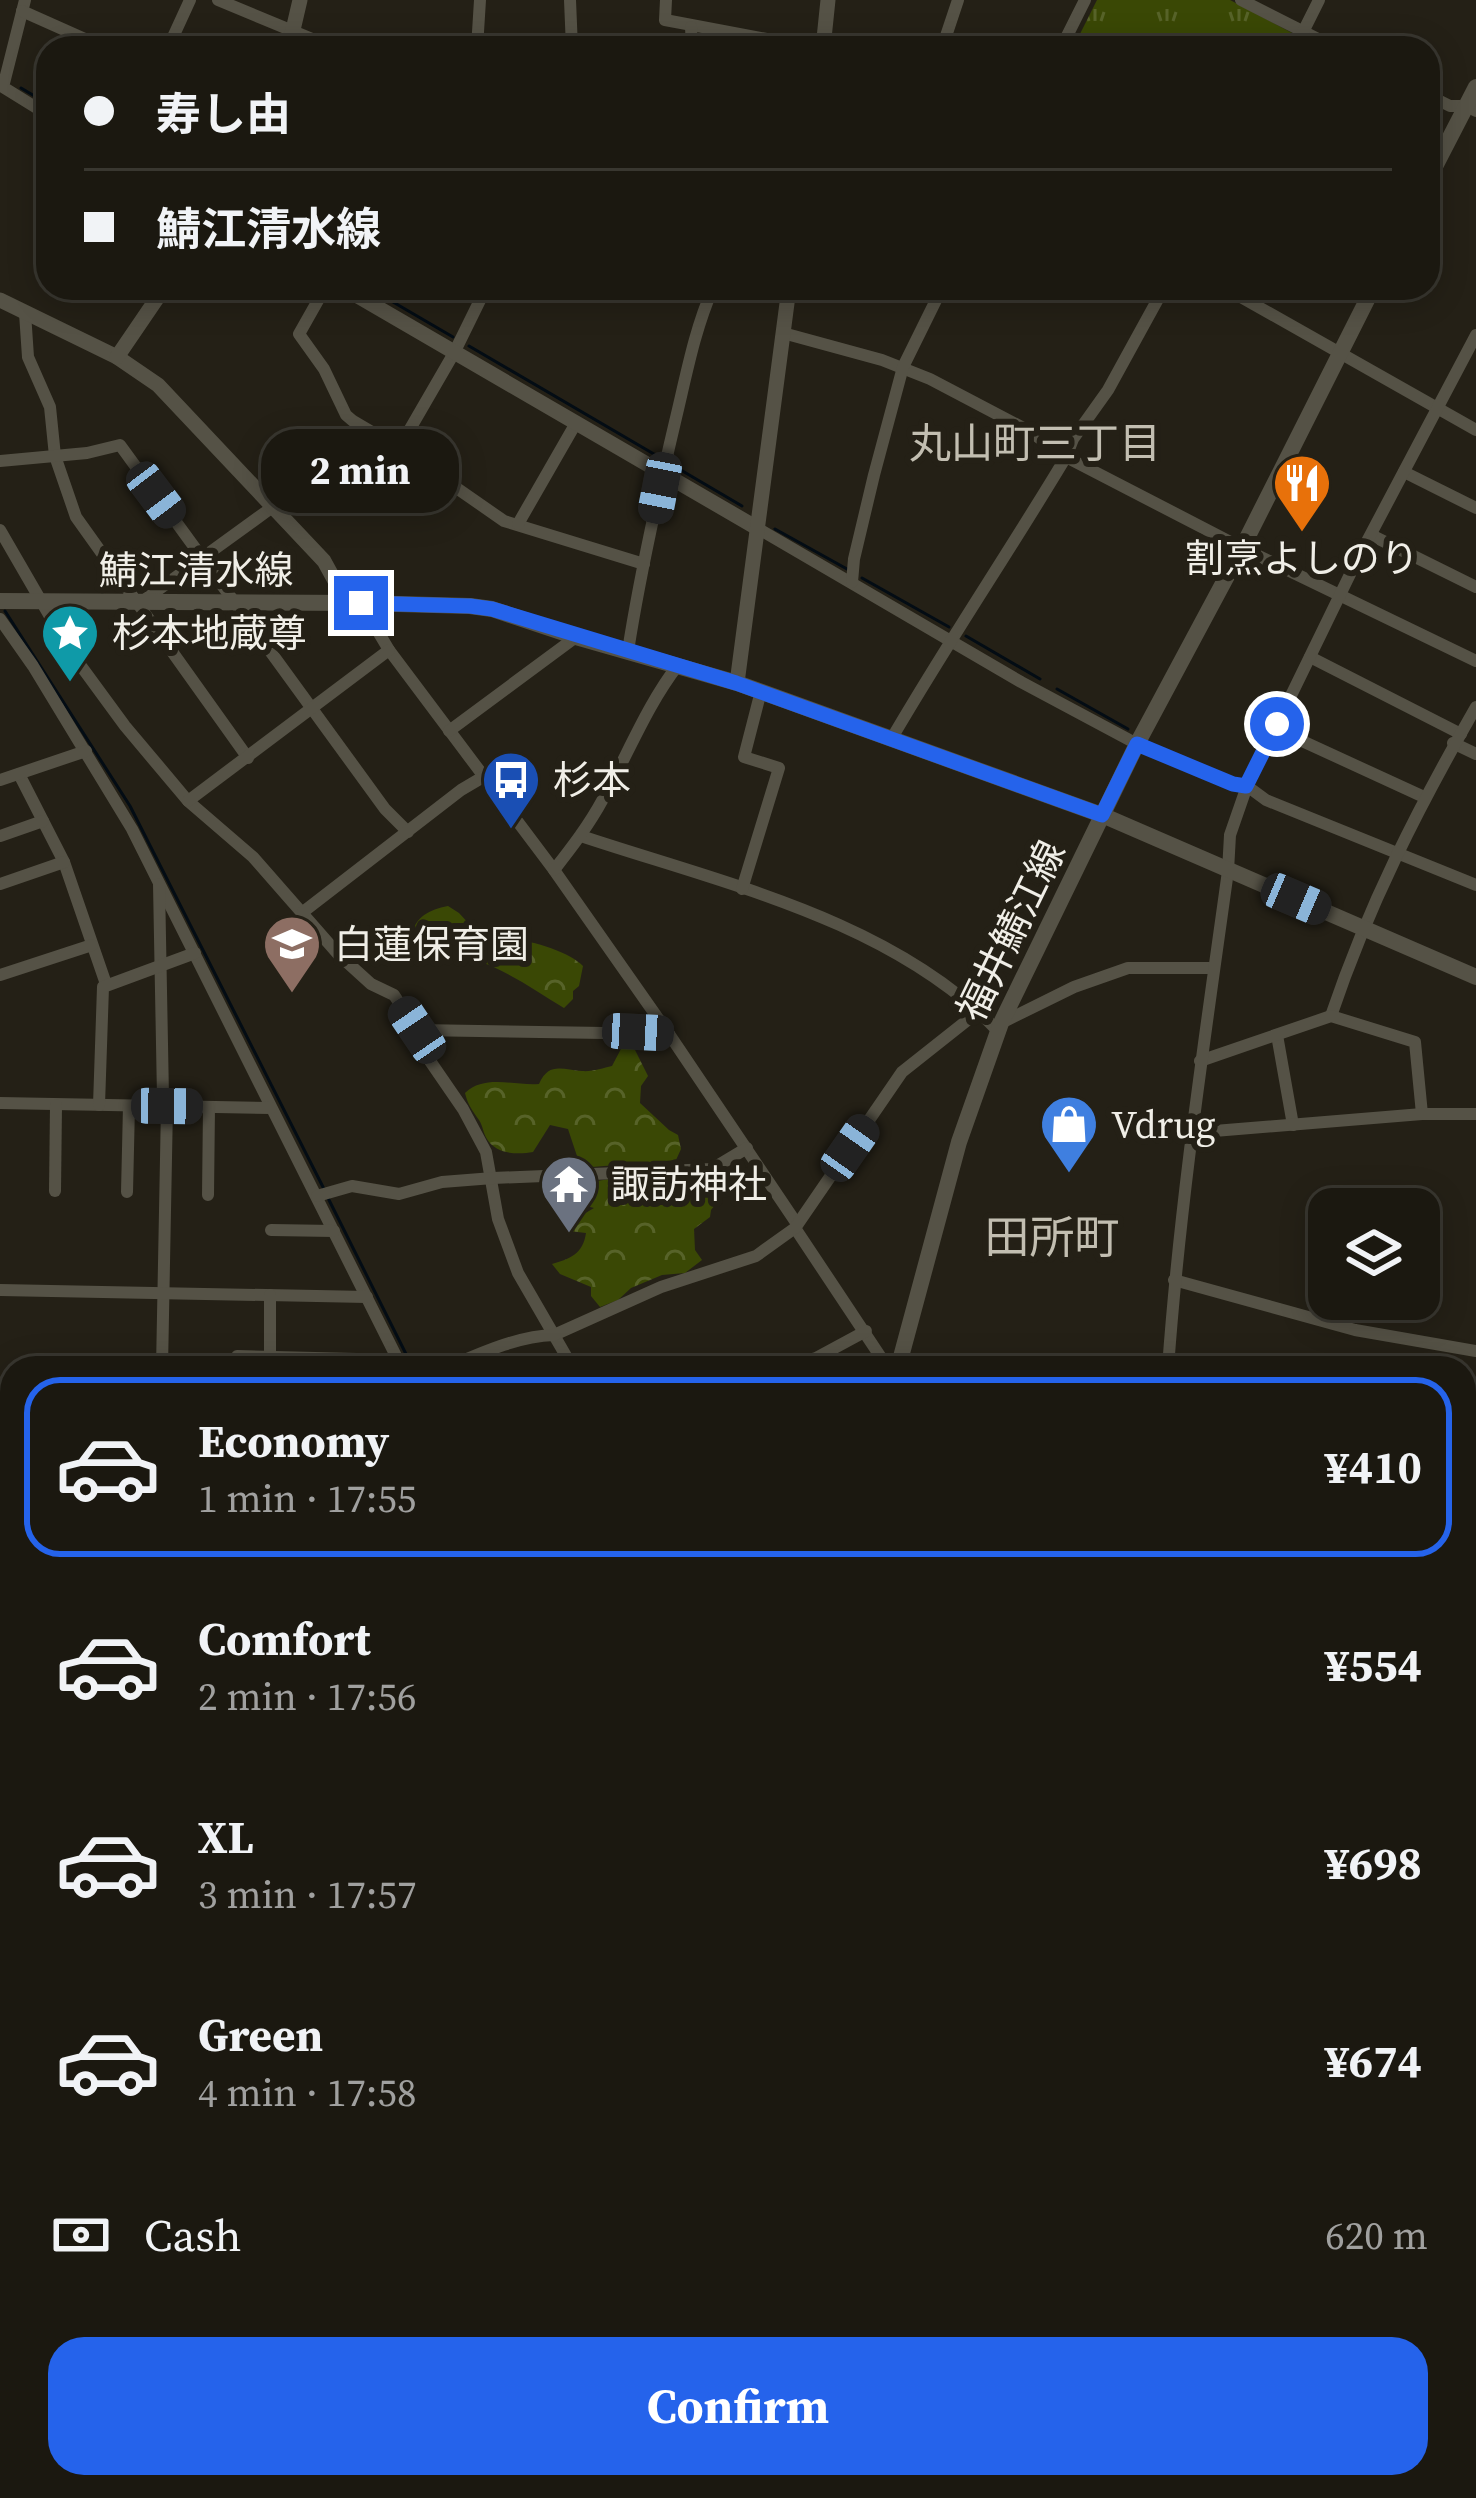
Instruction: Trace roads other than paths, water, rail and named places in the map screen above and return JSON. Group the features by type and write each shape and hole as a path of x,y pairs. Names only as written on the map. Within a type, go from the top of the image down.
{"main road":[{"path":"1440,160 1471,109 1476,86"},
{"name":"福井鯖江線","path":"901,1356 959,1142 1000,1027 1137,744 1367,300"},
{"name":"鯖江清水線","path":"0,601 354,603 492,609 761,691 1102,815 1476,976"}],"street":[{"path":"174,36 190,0"},
{"path":"218,0 307,36"},
{"path":"291,36 300,0"},
{"path":"478,36 480,0"},
{"path":"570,0 572,36"},
{"path":"666,0 665,20 746,36"},
{"path":"821,36 828,0"},
{"path":"946,36 958,0"},
{"path":"1067,36 1085,0"},
{"path":"1241,0 1311,36"},
{"path":"1301,36 1319,0"},
{"path":"36,108 3,87 24,6 82,36"},
{"path":"692,27 692,36"},
{"path":"1440,101 1471,109"},
{"path":"117,358 156,300"},
{"path":"319,300 299,334 324,369 346,416 504,521 644,564"},
{"path":"364,300 1021,682 1137,744 1476,885"},
{"path":"399,448 480,300"},
{"path":"628,651 663,473 708,300"},
{"path":"736,683 787,300"},
{"path":"852,582 903,368 936,300"},
{"path":"892,738 1073,439 1108,390 1157,300"},
{"path":"1246,300 1476,430"},
{"path":"0,301 117,358 158,385 324,561 554,870 669,1034 881,1356"},
{"path":"25,313 28,358 50,406 55,456 76,517 248,758"},
{"path":"782,333 930,379 1031,432 1066,457 1242,548 1476,661"},
{"path":"1169,1356 1190,1133 1230,835 1246,786 1476,334"},
{"path":"518,524 576,423"},
{"path":"0,461 88,453 120,445 385,809 408,832"},
{"path":"1404,472 1476,508"},
{"path":"139,604 274,506"},
{"path":"0,530 70,651 188,801 254,857 354,969 394,995 486,1152 498,1219 518,1273 566,1356"},
{"path":"1371,535 1476,587"},
{"path":"0,619 132,829 272,1108 323,1194 334,1231 396,1356"},
{"path":"449,731 576,637"},
{"path":"188,801 389,650"},
{"path":"1310,657 1457,738 1476,754"},
{"path":"554,870 602,802 661,687 678,664"},
{"path":"742,889 779,768 743,757 761,691"},
{"path":"1331,1016 1397,853 1476,707"},
{"path":"1276,729 1424,796"},
{"path":"0,780 86,751"},
{"path":"19,774 64,862 106,984"},
{"path":"303,912 483,777"},
{"path":"0,836 44,821"},
{"path":"581,836 742,889 865,937 922,969 1000,1027 1074,987 1128,968 1213,968"},
{"path":"0,884 64,862"},
{"path":"158,880 167,1106 162,1356"},
{"path":"0,975 92,945"},
{"path":"99,1106 103,987 195,953"},
{"path":"477,1356 554,1335 661,1287 756,1256 796,1226 902,1072 979,1011"},
{"path":"1201,1061 1331,1016 1415,1042 1422,1114"},
{"path":"417,1030 669,1034"},
{"path":"1276,1035 1293,1125"},
{"path":"0,1103 272,1108"},
{"path":"55,1191 56,1105"},
{"path":"127,1192 129,1106"},
{"path":"208,1195 209,1107"},
{"path":"1190,1133 1476,1114"},
{"path":"323,1194 352,1186 400,1194 442,1182 712,1169 747,1148"},
{"path":"271,1230 334,1231"},
{"path":"1174,1280 1355,1330 1476,1351"},
{"path":"0,1290 368,1297"},
{"path":"270,1356 271,1295"},
{"path":"820,1356 866,1331"}],"waterway":[{"path":"21,88 36,97"},
{"path":"390,300 453,337"},
{"path":"469,346 659,457"},
{"path":"674,466 742,506"},
{"path":"775,529 847,569"},
{"path":"862,578 949,627"},
{"path":"5,611 130,806 324,1189"},
{"path":"966,636 1040,679"},
{"path":"1057,689 1128,729"},
{"path":"328,1198 407,1356"}],"place":[{"name":"割烹よしのり","path":"1302,534"},
{"name":"杉本地蔵尊","path":"70,684"},
{"name":"杉本","path":"511,831"},
{"name":"白蓮保育園","path":"292,995"},
{"name":"Vdrug","path":"1069,1175"},
{"name":"諏訪神社","path":"569,1235"}],"district":[{"name":"丸山町三丁目","path":"1035,443"},
{"name":"田所町","path":"1052,1237"}]}
